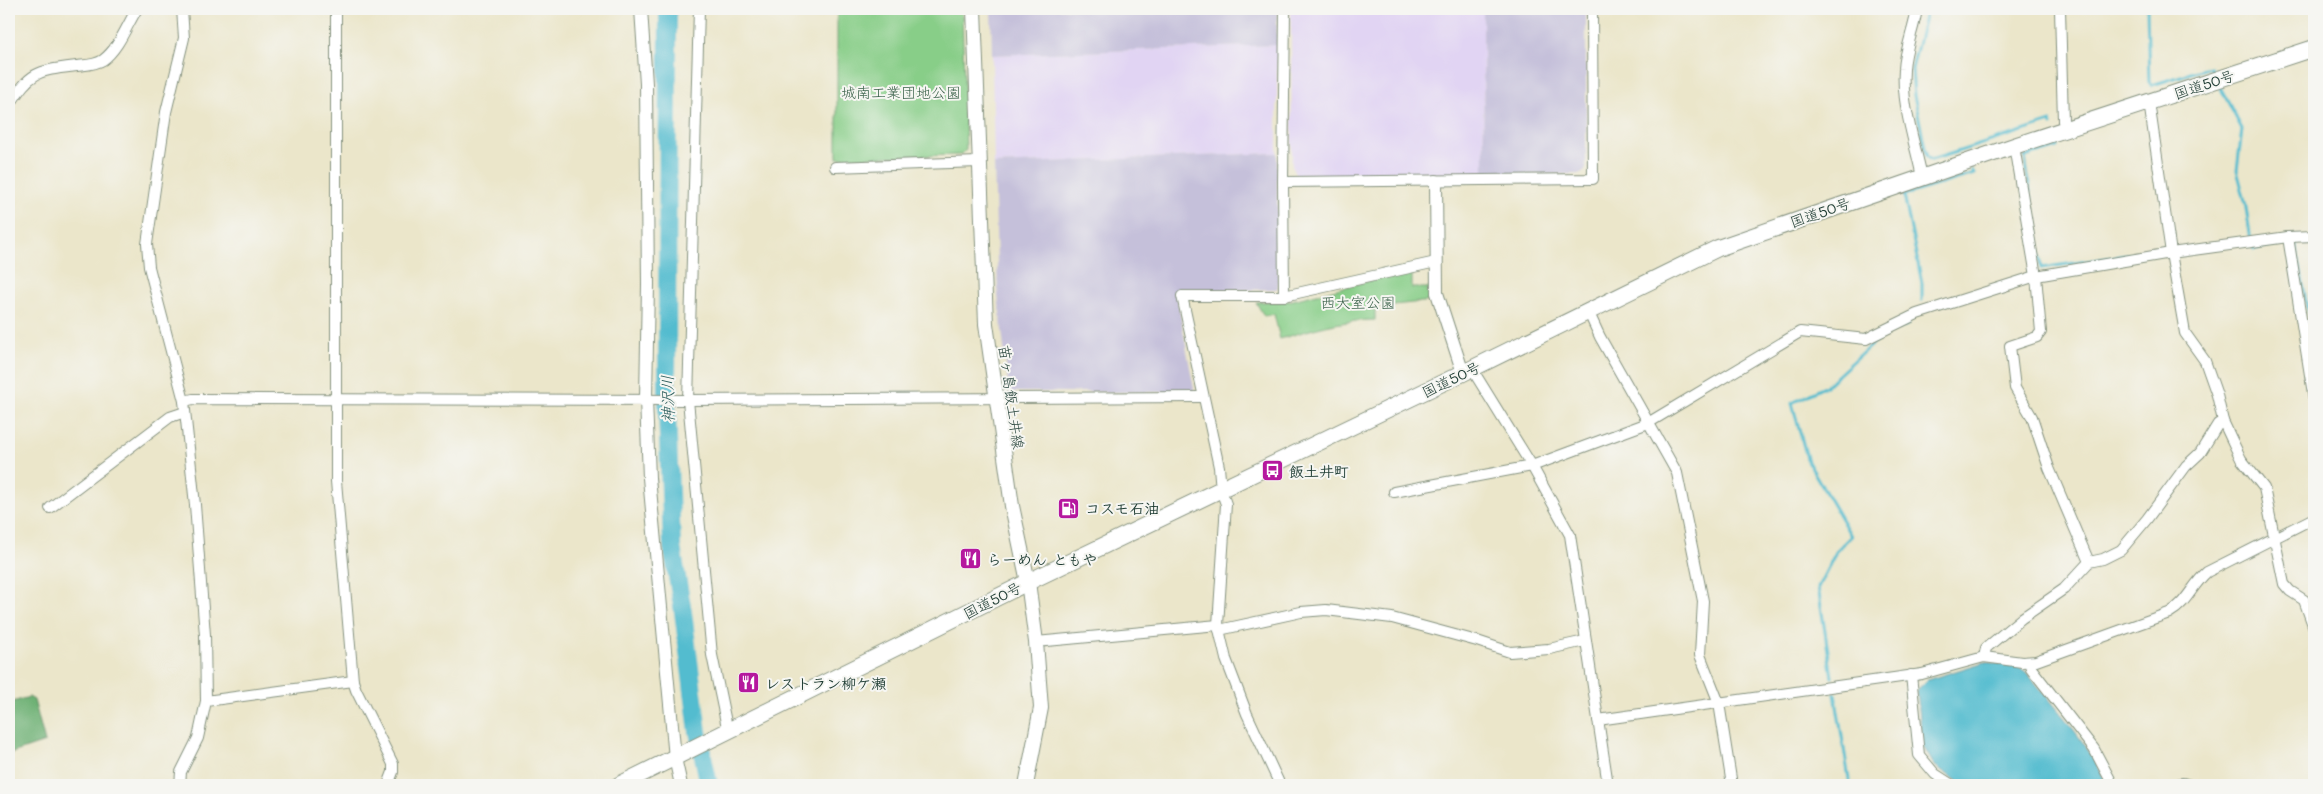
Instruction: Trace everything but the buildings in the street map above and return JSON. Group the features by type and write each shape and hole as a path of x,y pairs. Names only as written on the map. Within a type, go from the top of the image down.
{"highway":[{"name":"国道50号","path":"620,785 1028,582 1468,371 1718,248 2014,146 2314,48"}],"main road":[{"name":"苗ヶ島飯土井線","path":"974,9 986,324 1012,506 1028,582 1036,642 1041,708 1026,785"}],"street":[{"path":"9,106 24,82 43,71 95,64 104,59 115,48 137,9"},
{"path":"180,785 182,772 198,738 206,701 202,586 184,401 149,267 147,244 166,112 184,38 182,9"},
{"path":"336,9 336,481 353,681 393,764 393,772 388,785"},
{"path":"641,9 646,103 649,478 680,755 680,785"},
{"path":"699,9 686,400 712,654 725,734"},
{"path":"1284,296 1285,9"},
{"path":"1283,182 1592,179 1592,9"},
{"path":"1917,9 1905,59 1904,76 1908,109 1922,177"},
{"path":"2060,9 2063,120 2065,129"},
{"path":"2149,102 2171,253 2186,333 2205,361 2218,395 2223,421 2241,459 2264,488 2284,584 2290,591 2304,600 2314,628"},
{"path":"2014,146 2036,276 2041,332 2037,337 2010,346 2014,384 2032,417 2049,468 2089,562"},
{"path":"834,167 979,162"},
{"path":"1436,181 1437,293 1468,371 1532,466 1570,534 1608,785"},
{"path":"1394,492 1532,466 1648,423 1800,332 1866,339 1916,314 2036,276 2171,253 2288,237 2314,236"},
{"path":"2288,237 2314,400"},
{"path":"1280,785 1247,714 1226,659 1219,627 1226,504 1221,490 1219,467 1182,296 1284,296 1436,262"},
{"path":"1588,311 1600,337 1677,473 1703,601 1700,655 1719,703 1732,785"},
{"path":"184,401 193,399 686,400 1203,397"},
{"path":"50,508 170,417 184,412"},
{"path":"1984,657 1986,648 2022,618 2064,589 2089,562 2103,559 2121,550 2147,519 2186,466 2200,453 2218,424 2223,421"},
{"path":"1598,720 1912,675 1984,657 2029,662 2169,613 2185,601 2194,586 2207,572 2314,518"},
{"path":"1036,642 1219,627 1301,612 1326,610 1392,618 1510,652 1549,649 1585,641"},
{"path":"2029,662 2030,668 2094,749 2113,785"},
{"path":"1912,675 1918,755 1935,774 1952,785"},
{"path":"206,701 353,681"},
{"path":"2173,785 2183,783 2190,785"}],"shaded area":[{"path":"991,9 1277,9 1277,45 992,55"},
{"path":"1291,9 1483,9 1484,175 1297,176 1292,168"},
{"path":"1483,9 1586,9 1586,169 1580,174 1484,175"},
{"path":"1277,45 1277,153 994,164 992,55"},
{"path":"1277,153 1278,287 1276,289 1176,292 1193,392 1009,392 998,295 994,164"}],"green space":[{"name":"城南工業団地公園","path":"837,9 962,9 966,150 961,155 837,158"},
{"name":"西大室公園","path":"1412,270 1412,288 1430,288 1431,301 1375,307 1375,320 1338,323 1280,339 1274,314 1264,316 1256,302 1289,301"},
{"path":"29,697 34,700 45,742 9,754 9,703"}],"water":[{"path":"1984,662 2018,666 2027,673 2081,740 2107,785 1963,785 1934,765 1923,746 1917,690 1927,680"}],"waterway":[{"name":"神沢川","path":"668,9 667,409 672,547 683,612 698,732 709,785"},
{"path":"1927,9 1912,69 1914,95 1927,157 1931,160 2051,122 2052,125"},
{"path":"2147,9 2149,82 2152,85 2210,67 2215,75"},
{"path":"2219,85 2242,129 2237,170 2245,201 2252,247 2254,249 2296,242 2314,349"},
{"path":"2057,142 2058,147 2025,157 2041,268 2155,251"},
{"path":"1922,300 1922,283 1904,195 1974,174 1972,170"},
{"path":"1900,328 1908,324"},
{"path":"1832,677 1818,587 1837,550 1851,536 1808,462 1792,403 1826,386 1879,338"},
{"path":"1835,694 1850,785"}],"place":[{"name":"飯土井町","path":"1273,471"},
{"name":"コスモ石油","path":"1069,508"},
{"name":"らーめん ともや","path":"971,559"},
{"name":"レストラン柳ケ瀬","path":"749,683"}]}
